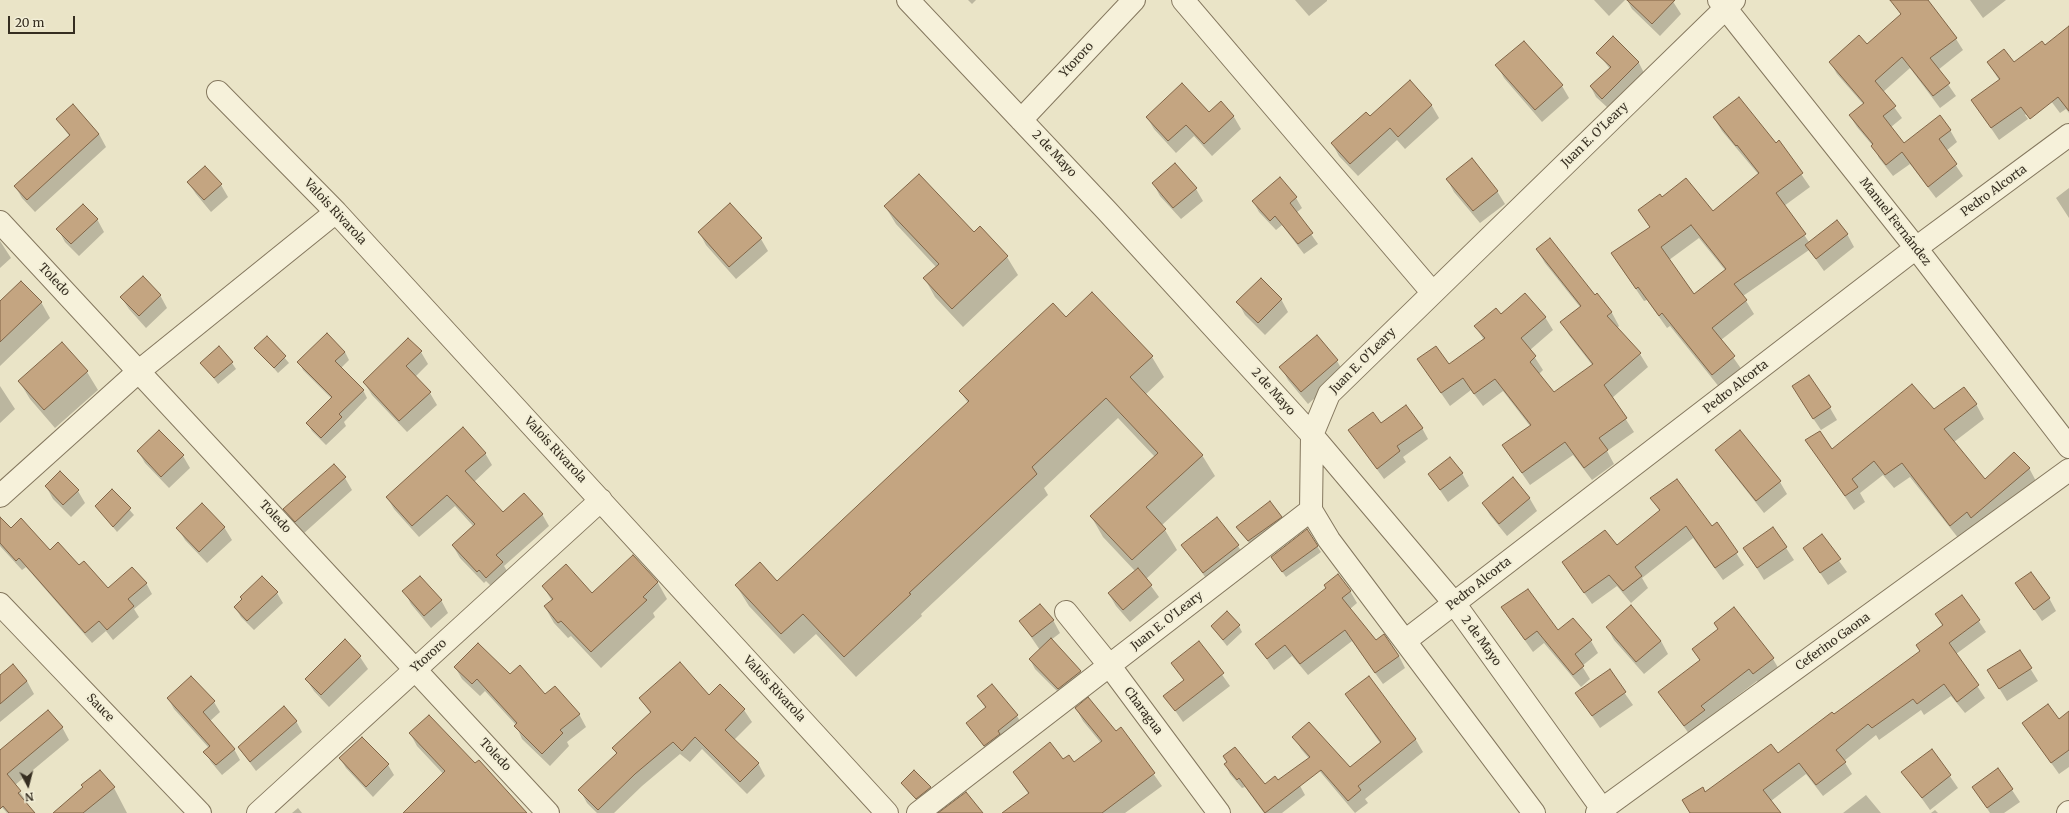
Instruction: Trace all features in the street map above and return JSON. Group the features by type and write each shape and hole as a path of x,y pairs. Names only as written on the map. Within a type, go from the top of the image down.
{"street":[{"name":"2 de Mayo","path":"908,0 1107,210 1312,435 1454,603 1601,812"},
{"name":"Ytororo","path":"1021,120 1134,0"},
{"path":"1183,0 1432,292"},
{"name":"Juan E. O'Leary","path":"918,813 1311,510 1312,435 1329,394 1726,3"},
{"name":"Manuel Fernández","path":"1726,3 2069,447"},
{"name":"Valois Rivarola","path":"218,92 336,212 887,813"},
{"name":"Pedro Alcorta","path":"1405,641 1916,248 2069,135"},
{"path":"0,496 139,371 336,212"},
{"name":"Toledo","path":"0,222 548,813"},
{"name":"Ceferino Gaona","path":"1601,812 2069,470"},
{"name":"Ytororo","path":"258,813 601,500"},
{"path":"1311,510 1329,540 1534,813"},
{"name":"Sauce","path":"0,604 200,813"},
{"name":"Charagua","path":"1066,612 1109,666 1219,813"}],"building":[{"path":"1627,0 1675,0 1652,24"},
{"path":"1890,0 1928,0 1957,38 1930,58 1950,83 1933,96 1902,57 1875,81 1896,106 1883,116 1904,143 1940,115 1951,130 1939,139 1957,164 1928,187 1902,152 1886,165 1871,146 1873,144 1849,115 1864,103 1829,62 1859,35 1867,44 1901,14"},
{"path":"2069,26 2069,111 2058,97 2030,119 2021,107 1991,128 1971,100 2000,79 1987,62 2004,49 2014,62 2042,41 2045,45"},
{"path":"1613,36 1639,62 1602,99 1590,86 1611,67 1596,53"},
{"path":"1524,41 1563,85 1535,110 1495,65"},
{"path":"1410,80 1432,105 1398,137 1390,128 1350,164 1331,143 1366,112 1370,116"},
{"path":"1182,83 1209,112 1221,101 1234,116 1204,144 1186,125 1168,141 1146,117"},
{"path":"1739,97 1776,143 1779,140 1803,173 1776,193 1806,234 1734,284 1747,300 1712,328 1735,356 1712,375 1662,313 1659,316 1638,287 1636,289 1611,253 1650,227 1638,210 1660,194 1662,197 1686,178 1713,211 1759,173 1713,117","holes":["1691,225 1726,269 1694,294 1661,247"]},
{"path":"73,104 99,134 27,200 14,186 70,135 56,119"},
{"path":"1472,158 1498,191 1473,211 1446,179"},
{"path":"1175,163 1197,188 1173,208 1152,183"},
{"path":"205,166 222,184 204,200 187,182"},
{"path":"919,174 974,232 980,226 1008,256 952,309 923,278 939,264 884,206"},
{"path":"1280,177 1297,197 1290,203 1313,233 1298,244 1275,216 1270,221 1252,201"},
{"path":"730,203 762,238 729,267 698,232"},
{"path":"83,204 98,219 71,244 56,229"},
{"path":"1837,220 1848,234 1816,259 1805,245"},
{"path":"1550,238 1595,295 1597,293 1612,312 1607,316 1641,353 1604,385 1627,418 1599,438 1608,450 1584,468 1565,442 1522,473 1502,445 1531,425 1495,379 1474,394 1463,378 1441,393 1417,359 1436,346 1449,364 1485,338 1474,326 1496,308 1501,314 1525,293 1546,317 1521,338 1536,356 1530,362 1554,392 1593,364 1560,322 1581,306 1536,249"},
{"path":"143,276 161,295 139,316 120,297"},
{"path":"1261,278 1282,299 1258,323 1236,302"},
{"path":"21,281 42,302 0,342 0,301"},
{"path":"1092,292 1153,356 1130,377 1203,455 1146,507 1166,529 1132,560 1090,516 1158,453 1106,398 1032,467 1037,474 909,593 911,594 844,657 803,614 781,634 735,585 760,562 777,581 969,401 959,391 1053,303 1066,317"},
{"path":"327,333 345,352 335,361 364,390 339,414 342,417 321,438 306,423 332,397 297,362"},
{"path":"1317,335 1338,360 1301,392 1279,367"},
{"path":"267,336 286,356 274,368 254,348"},
{"path":"408,338 422,351 406,366 431,392 399,421 363,382"},
{"path":"62,342 88,371 44,410 18,381"},
{"path":"219,346 233,362 214,378 200,363"},
{"path":"1809,375 1831,407 1813,419 1792,386"},
{"path":"1912,384 1934,409 1964,387 1977,404 1944,429 1985,479 2014,452 2030,468 1971,518 1967,512 1950,526 1902,463 1885,475 1874,461 1852,479 1858,487 1845,496 1805,440 1820,431 1832,449"},
{"path":"1406,405 1423,428 1397,446 1400,451 1377,469 1348,430 1373,412 1381,423"},
{"path":"463,427 486,453 465,471 503,512 524,493 543,514 496,555 503,562 486,578 479,570 477,572 452,545 475,524 447,495 412,526 386,497"},
{"path":"159,430 184,455 161,477 137,451"},
{"path":"1740,430 1781,481 1756,501 1715,450"},
{"path":"1450,457 1463,473 1440,490 1428,474"},
{"path":"334,464 346,477 295,522 283,509"},
{"path":"60,471 79,490 63,505 45,486"},
{"path":"1513,477 1530,498 1499,524 1482,503"},
{"path":"1677,479 1712,526 1717,522 1738,552 1715,568 1686,526 1635,567 1642,576 1623,591 1609,575 1584,593 1562,562 1605,530 1617,545 1660,510 1650,498"},
{"path":"112,489 131,508 113,527 95,506"},
{"path":"1270,501 1282,517 1248,541 1236,527"},
{"path":"202,503 225,527 199,552 176,528"},
{"path":"0,517 11,528 21,518 50,550 58,542 79,565 84,561 108,588 132,567 147,583 128,599 134,606 107,630 99,621 85,633 19,558 16,561 0,543"},
{"path":"1217,517 1239,545 1203,573 1181,545"},
{"path":"1773,527 1787,547 1757,568 1743,548"},
{"path":"1307,529 1318,546 1282,572 1271,557"},
{"path":"1822,534 1841,559 1820,573 1803,548"},
{"path":"633,555 658,582 643,597 647,600 591,652 561,621 558,623 544,606 553,599 542,586 566,564 592,593"},
{"path":"1138,568 1152,585 1123,610 1108,593"},
{"path":"2031,572 2050,598 2034,610 2015,583"},
{"path":"1338,574 1351,591 1342,598 1376,640 1384,634 1399,656 1375,673 1345,630 1300,664 1285,645 1267,659 1255,644 1326,588 1324,585"},
{"path":"262,576 278,592 247,621 234,607 242,599 240,597"},
{"path":"420,576 442,600 424,616 402,591"},
{"path":"1528,589 1558,630 1573,618 1592,640 1575,654 1584,666 1573,675 1537,631 1525,640 1501,607"},
{"path":"1962,595 1980,620 1949,643 1979,685 1957,702 1944,684 1917,704 1913,699 1872,728 1868,724 1836,750 1846,762 1816,785 1799,763 1763,790 1781,813 1690,813 1682,800 1703,787 1705,792 1771,744 1778,753 1832,712 1834,714 1920,651 1916,645 1943,625 1935,614"},
{"path":"1040,604 1054,620 1032,637 1019,621"},
{"path":"1631,605 1661,641 1636,662 1606,627"},
{"path":"1734,607 1774,658 1753,674 1749,669 1701,706 1705,710 1684,726 1658,692 1700,660 1692,649 1718,629 1714,623"},
{"path":"1227,611 1240,625 1223,640 1211,626"},
{"path":"1051,638 1081,671 1058,689 1029,659"},
{"path":"345,639 361,656 321,695 305,679"},
{"path":"1199,641 1224,673 1175,711 1163,696 1184,680 1171,663"},
{"path":"478,643 510,674 520,665 545,694 555,686 580,714 560,730 563,733 542,754 514,726 517,723 477,679 472,684 454,667"},
{"path":"2020,650 2032,668 1999,689 1987,670"},
{"path":"680,662 709,695 720,684 745,709 725,730 759,763 740,782 695,737 682,751 673,742 635,774 598,810 578,790 617,753 612,748 651,712 639,698"},
{"path":"13,664 27,681 0,704 0,675"},
{"path":"1610,669 1626,692 1592,716 1575,693"},
{"path":"191,676 215,701 203,712 235,749 216,765 203,752 210,746 167,698"},
{"path":"1369,676 1416,739 1358,786 1361,790 1348,801 1321,770 1265,813 1239,778 1237,780 1224,764 1227,762 1223,756 1235,747 1265,784 1275,776 1278,780 1310,757 1292,737 1309,722 1350,767 1381,742 1345,694"},
{"path":"992,684 1018,715 998,731 1000,734 984,746 966,723 986,707 977,696"},
{"path":"1088,697 1116,731 1121,727 1155,773 1102,813 1002,813 1029,793 1013,772 1050,742 1063,759 1069,755 1074,762 1102,741 1075,708"},
{"path":"2048,704 2059,719 2069,711 2069,750 2051,763 2022,723"},
{"path":"284,706 297,721 250,762 238,747"},
{"path":"48,710 63,727 7,774 21,791 18,793 35,813 9,813 3,806 0,809 0,750"},
{"path":"429,715 475,763 479,760 527,813 403,813 445,771 409,733"},
{"path":"362,737 389,764 366,787 339,758"},
{"path":"1932,749 1951,775 1922,798 1901,772"},
{"path":"1998,768 2013,789 1987,808 1972,787"},
{"path":"100,770 115,787 83,813 53,813 83,787 81,785"},
{"path":"914,770 931,787 916,799 901,783"},
{"path":"966,792 983,813 938,813"}]}
